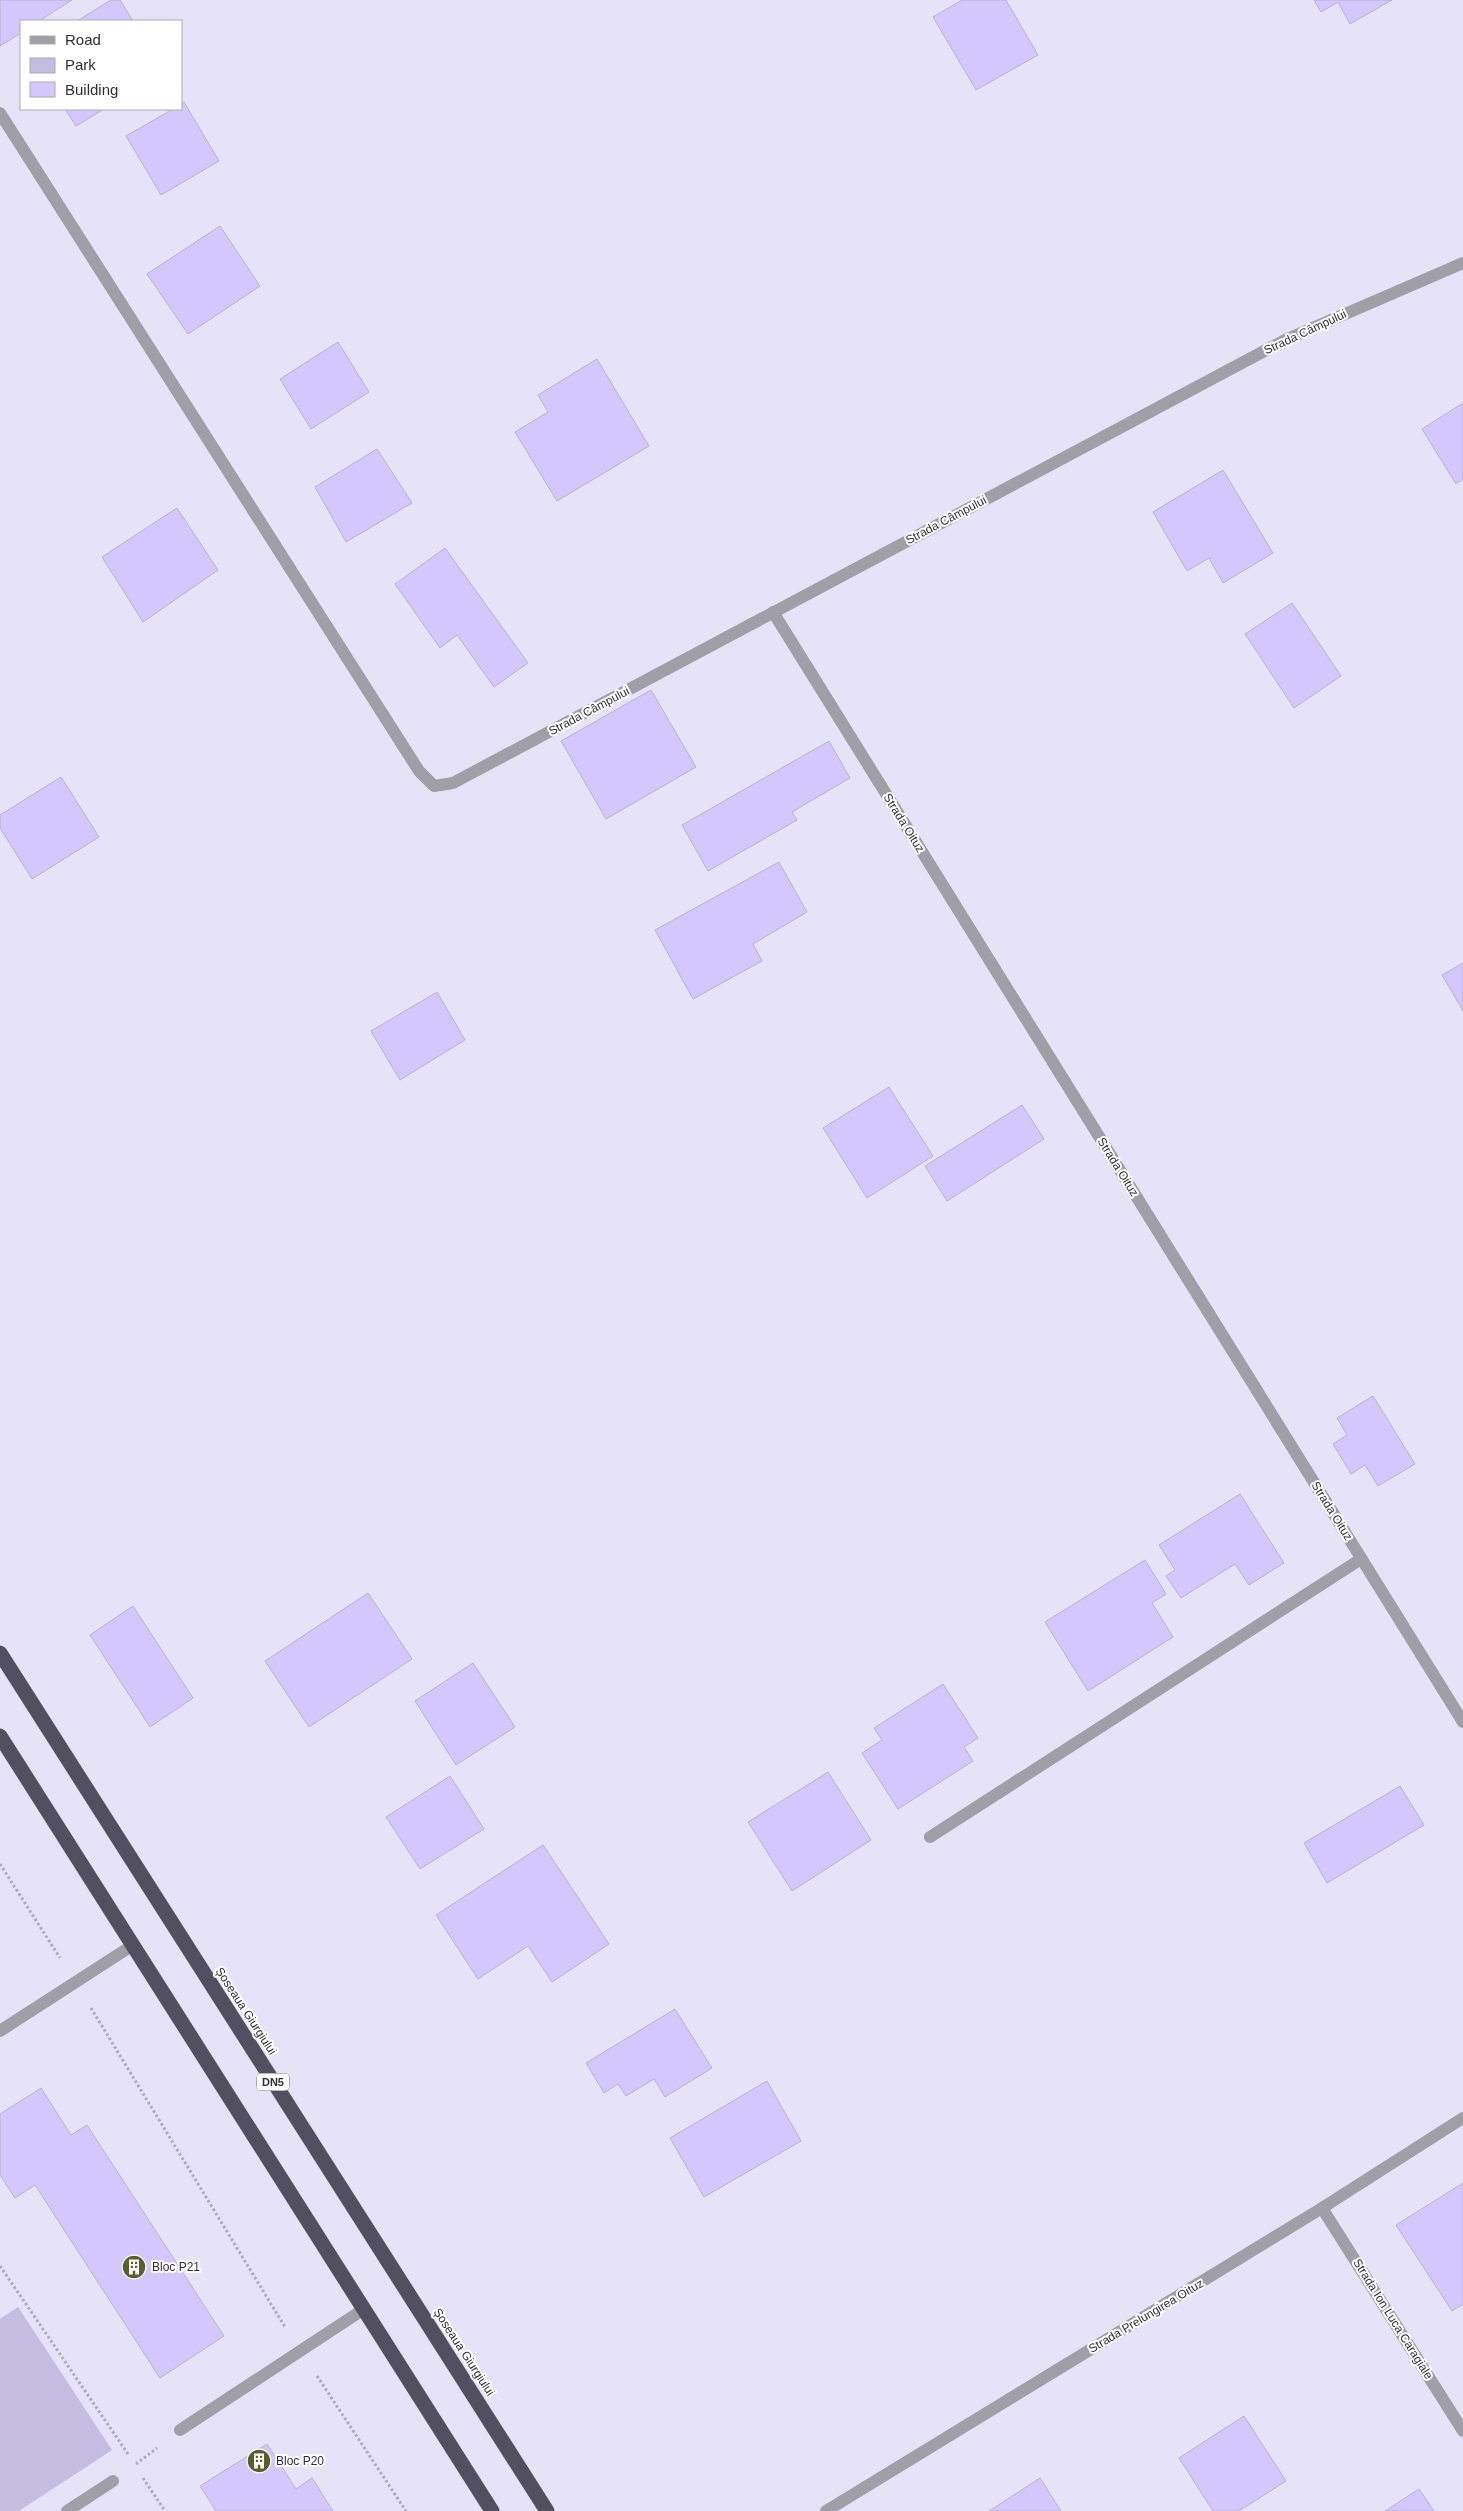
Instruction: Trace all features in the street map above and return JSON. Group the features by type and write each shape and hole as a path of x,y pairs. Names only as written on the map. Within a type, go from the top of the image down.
{"highway":[{"name":"Șoseaua Giurgiului","path":"0,1653 547,2511"},
{"path":"0,1736 492,2511"}],"street":[{"name":"Strada Câmpului","path":"0,113 418,771 434,786 453,783 1285,340 1463,263"},
{"name":"Strada Oituz","path":"773,612 1463,1722"},
{"path":"930,1836 1362,1559"},
{"path":"0,2031 133,1945"},
{"name":"Strada Prelungirea Oituz","path":"826,2511 1322,2208 1463,2118"},
{"name":"Strada Ion Luca Caragiale","path":"1322,2208 1463,2430"},
{"path":"180,2430 364,2309"},
{"path":"68,2511 113,2481"}],"path":[{"path":"0,1864 75,1982 300,2351 406,2511"},
{"path":"0,2266 165,2511"},
{"path":"135,2465 180,2430"}],"green space":[{"path":"18,2307 112,2450 19,2511 0,2511 0,2319"}],"building":[{"path":"0,0 72,0 41,20 20,20 20,34 0,46"},
{"path":"111,0 120,0 132,20 79,20"},
{"path":"962,0 1006,0 1038,55 976,90 933,17"},
{"path":"1314,0 1392,0 1350,24 1338,2 1321,12"},
{"path":"184,102 219,161 161,195 126,136 171,110 182,110 182,103"},
{"path":"66,110 102,110 76,126"},
{"path":"220,226 260,286 188,334 147,274"},
{"path":"338,342 369,392 311,429 280,379"},
{"path":"597,359 649,446 557,501 515,432 548,412 538,395"},
{"path":"1463,403 1463,479 1456,484 1422,429"},
{"path":"377,449 412,503 346,542 315,487"},
{"path":"1223,470 1273,553 1223,583 1209,558 1187,571 1153,512"},
{"path":"177,508 218,570 143,622 102,557"},
{"path":"445,548 528,663 494,687 457,635 440,648 395,584"},
{"path":"1292,603 1341,676 1294,708 1245,634"},
{"path":"651,690 696,767 606,819 561,741"},
{"path":"829,741 850,778 792,812 797,820 708,871 682,825"},
{"path":"61,777 99,837 32,879 0,828 0,815"},
{"path":"779,862 807,912 753,944 762,961 693,999 655,930"},
{"path":"1463,963 1463,1011 1442,975"},
{"path":"437,992 465,1040 400,1080 371,1031"},
{"path":"889,1087 933,1156 867,1198 823,1128"},
{"path":"1022,1105 1044,1139 947,1201 925,1166"},
{"path":"1373,1396 1415,1464 1378,1486 1365,1465 1351,1474 1333,1444 1347,1435 1337,1418"},
{"path":"1240,1494 1284,1563 1249,1585 1235,1564 1181,1598 1166,1576 1175,1570 1159,1545"},
{"path":"1145,1560 1166,1594 1152,1603 1173,1637 1088,1691 1045,1622"},
{"path":"368,1593 412,1659 309,1727 265,1661"},
{"path":"133,1606 193,1698 150,1727 90,1635"},
{"path":"473,1663 515,1727 456,1765 415,1701"},
{"path":"943,1684 978,1738 964,1747 973,1761 898,1809 862,1753 882,1740 874,1728"},
{"path":"828,1772 871,1840 792,1891 748,1822"},
{"path":"450,1776 484,1829 420,1869 386,1817"},
{"path":"1400,1786 1424,1825 1327,1883 1304,1843"},
{"path":"543,1845 609,1944 552,1982 528,1946 478,1979 436,1915"},
{"path":"675,2009 712,2068 665,2097 654,2079 626,2096 618,2084 604,2093 586,2063"},
{"path":"767,2081 801,2141 704,2197 670,2138"},
{"name":"Bloc P21","path":"41,2088 71,2135 87,2125 224,2336 160,2378 35,2185 15,2198 0,2175 0,2114"},
{"path":"1463,2183 1463,2304 1452,2311 1396,2225"},
{"path":"1244,2416 1286,2481 1239,2511 1213,2511 1179,2458"},
{"name":"Bloc P20","path":"267,2444 296,2489 312,2478 333,2511 216,2511 200,2486"},
{"path":"1040,2478 1061,2511 989,2511"},
{"path":"1419,2489 1434,2511 1385,2511"}],"place":[{"name":"Bloc P21","path":"134,2267"},
{"name":"Bloc P20","path":"259,2461"}]}
